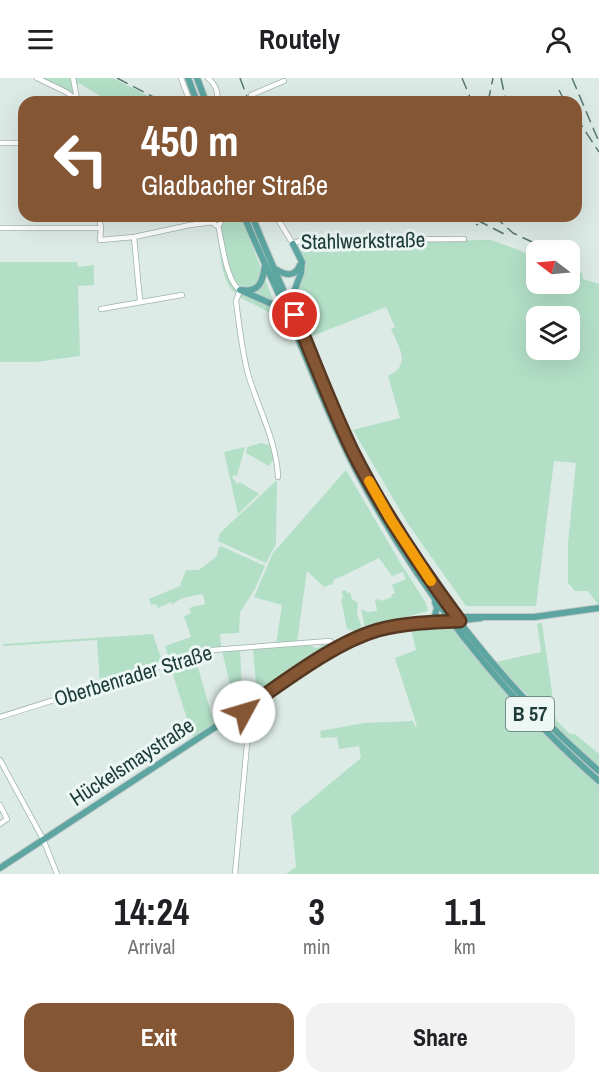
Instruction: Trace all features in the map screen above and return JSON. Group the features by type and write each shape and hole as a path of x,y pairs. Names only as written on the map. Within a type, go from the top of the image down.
{"main road":[{"path":"188,78 196,96"},
{"path":"197,78 204,96"},
{"name":"B 57","path":"247,222 273,267 329,415 356,470 393,535 435,598 541,716 599,771"},
{"name":"B 57","path":"254,222 265,265 292,316 361,468 399,532 454,619 516,699 599,781"},
{"path":"240,290 292,316 294,292 301,273 301,259 293,244"},
{"path":"273,267 281,273 291,275 298,270 301,259"},
{"path":"240,290 248,291 260,285 265,265"},
{"path":"434,619 435,598"},
{"name":"Hückelsmaystraße","path":"410,625 434,619 534,617 599,608"},
{"name":"Hückelsmaystraße","path":"0,868 336,648 377,630 472,616 481,618"},
{"path":"468,634 472,620"}],"street":[{"path":"37,78 71,96"},
{"path":"73,78 77,96"},
{"path":"181,78 188,96"},
{"path":"208,78 214,83 216,96"},
{"path":"250,95 284,81"},
{"path":"0,143 18,143"},
{"path":"100,222 100,240 134,237 190,225 217,222 230,276 236,288 240,290 236,301 248,373 274,451 278,477"},
{"name":"Stahlwerkstraße","path":"280,222 293,244 299,241 321,240 464,239"},
{"path":"0,228 102,228"},
{"path":"134,237 140,301"},
{"path":"101,309 182,295"},
{"name":"Oberbenrader Straße","path":"0,717 212,650 330,641 336,648"},
{"path":"235,874 247,744 244,709"},
{"path":"0,760 43,839 57,874"},
{"path":"0,805 7,819 0,824"}],"green space":[{"path":"39,78 113,78 148,96 100,96 79,83 72,96"},
{"path":"222,222 243,222 282,323 261,308 242,299 228,285 220,254 218,233"},
{"path":"491,240 526,253 526,294 580,294 580,272 583,279 599,284 599,606 588,591 575,591 568,583 568,543 576,463 554,461 536,606 466,606 408,524 353,430 400,418 388,376 400,367 402,355 391,329 395,327 386,307 312,336 303,319 297,295 306,266 299,248 300,242"},
{"path":"0,262 77,262 78,267 94,265 94,285 78,286 80,356 36,362 0,362"},
{"path":"261,443 270,445 274,458 269,466 246,453 247,447"},
{"path":"245,447 237,476 232,477 237,484 240,482 259,494 238,514 224,452"},
{"path":"346,470 426,603 428,611 365,628 361,609 367,612 377,611 375,600 381,601 392,597 391,595 395,593 392,585 406,579 403,572 392,576 379,558 335,579 333,584 324,587 307,571 297,642 276,644 282,605 254,597 273,553"},
{"path":"277,480 276,544 266,563 218,541 220,533"},
{"path":"221,546 265,566 255,589 240,612 239,633 220,634 221,647 174,661 169,658 165,646 191,637 184,616 191,613 189,608 205,604 203,594 182,599 172,605 171,602 158,608 156,604 151,605 149,599 180,586 186,570 199,570 217,556"},
{"path":"346,590 358,603 357,613 362,629 354,633 347,629 341,599 343,598 342,591"},
{"path":"542,623 556,720 570,734 575,734 599,754 599,768 496,662 541,652 537,624"},
{"path":"447,626 453,628 523,711 599,784 599,874 286,874 296,867 291,816 361,758 359,746 339,749 337,737 321,738 320,731 364,723 413,721 415,727 417,726 395,658 416,650 411,630 406,630"},
{"path":"153,634 163,664 100,684 97,640 3,646 3,644"},
{"path":"325,643 329,646 327,649 257,696 253,649 306,645 318,648"},
{"path":"240,650 243,704 236,709 222,651"},
{"path":"196,661 214,723 193,737 171,669"}],"railway":[{"path":"117,78 152,96"},
{"path":"240,78 247,96"},
{"path":"462,78 470,96"},
{"path":"489,96 493,78"},
{"path":"501,78 505,96"},
{"path":"572,78 580,96"},
{"path":"559,90 562,96"},
{"path":"582,102 599,142"},
{"path":"582,126 599,152"},
{"path":"472,222 478,225"},
{"path":"481,222 506,235"},
{"path":"501,222 513,233 528,240"}],"slow traffic":[{"path":"369,481 391,520 431,581"}],"route":[{"path":"244,712 244,709 336,648 361,636 377,630 434,622 460,621 399,532 361,468 337,417 295,315"}]}
